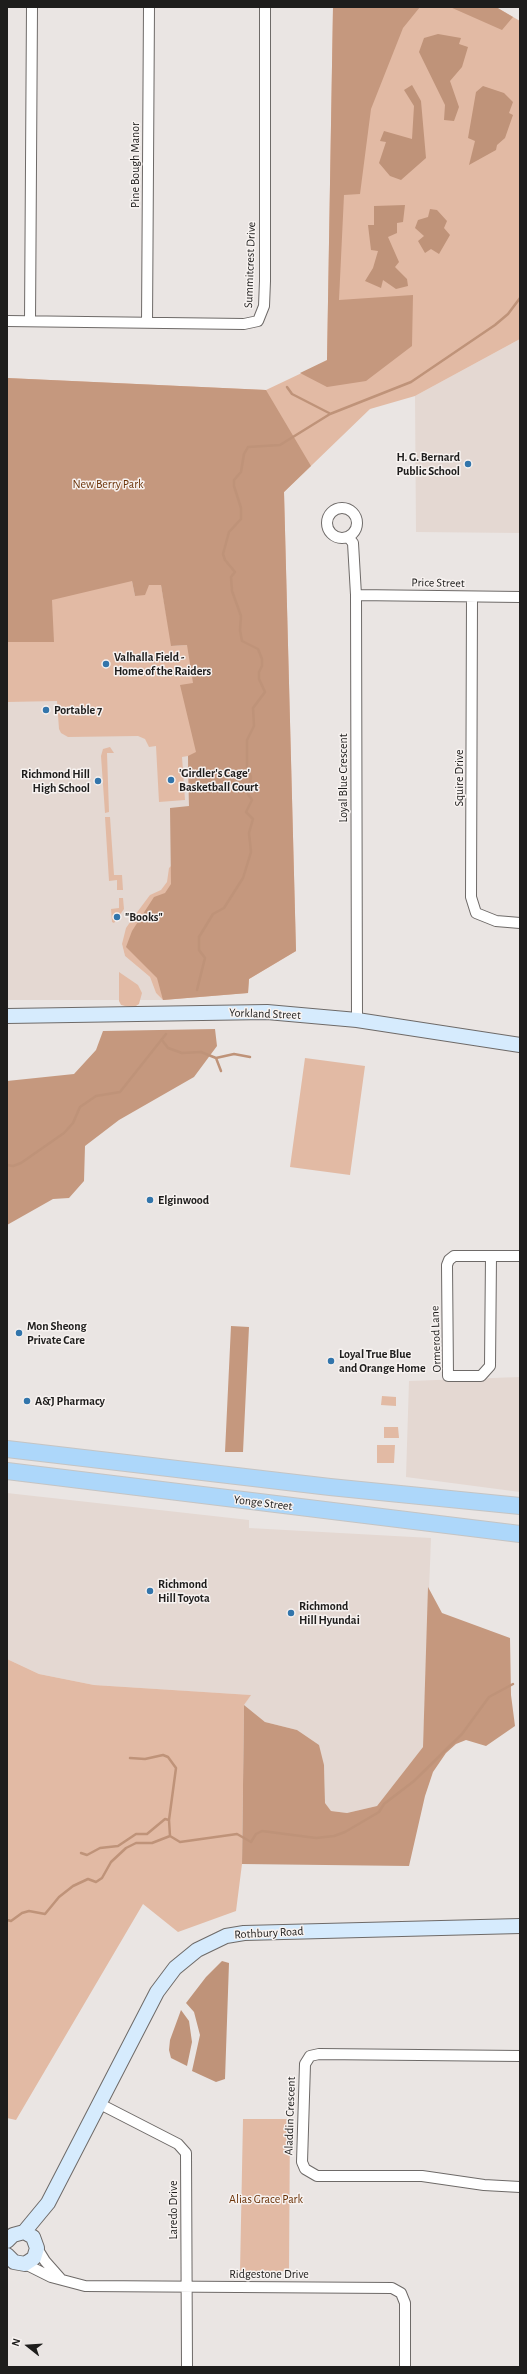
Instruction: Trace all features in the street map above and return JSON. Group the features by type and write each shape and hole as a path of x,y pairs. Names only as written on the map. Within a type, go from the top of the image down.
{"main road":[{"name":"Yonge Street","path":"7,1449 323,1486 520,1506"},
{"name":"Yonge Street","path":"7,1471 520,1534"}],"street":[{"path":"30,321 32,7"},
{"name":"Pine Bough Manor","path":"147,323 149,7"},
{"name":"Summitcrest Drive","path":"7,321 244,324 258,321 264,306 265,280 265,7"},
{"name":"Loyal Blue Crescent","path":"348,537 353,544 356,595 357,1020"},
{"name":"Price Street","path":"356,595 520,597"},
{"name":"Squire Drive","path":"472,597 471,897 476,913 496,921 520,923"},
{"name":"Yorkland Street","path":"7,1016 268,1012 357,1020 520,1045"},
{"name":"Ormerod Lane","path":"491,1256 490,1366 481,1376 448,1376 448,1263 454,1256 491,1256 520,1256"},
{"name":"Rothbury Road","path":"37,2246 48,2203 148,2009 166,1979 186,1958 218,1940 244,1933 520,1926"},
{"name":"Aladdin Crescent","path":"520,2056 319,2054 310,2056 304,2068 302,2162 304,2169 316,2176 422,2176 484,2185 520,2187"},
{"name":"Laredo Drive","path":"100,2104 178,2144 186,2153 187,2367"},
{"name":"Rothbury Road","path":"14,2234 48,2203"},
{"path":"14,2234 32,2236 47,2264 61,2279"},
{"path":"7,2269 23,2264 34,2258 37,2246"},
{"path":"7,2255 13,2261 23,2264"},
{"name":"Ridgestone Drive","path":"23,2264 61,2279 85,2286 186,2288 256,2286 398,2290 405,2303 405,2367"}],"shaded area":[{"path":"438,34 461,38 459,44 468,47 462,67 450,81 459,107 454,121 444,120 445,105 419,52 424,38"},
{"path":"412,85 421,101 426,158 401,180 390,176 379,163 386,142 380,141 384,131 412,139 414,106 404,90"},
{"path":"483,86 504,93 513,102 509,113 513,115 505,138 497,145 496,150 469,165 475,141 468,138 476,92"},
{"path":"405,205 403,222 397,223 397,233 388,237 399,262 395,267 407,279 408,286 396,289 383,280 381,288 365,281 373,268 378,251 371,250 368,225 374,225 374,206"},
{"path":"430,209 437,210 447,221 444,228 450,235 439,254 431,249 425,253 418,241 424,236 415,228 418,220 428,217"},
{"name":"H. G. Bernard Public School","path":"520,339 520,533 416,532 415,396"},
{"name":"Richmond Hill High School","path":"176,570 204,749 171,884 122,944 125,956 150,977 156,993 163,1000 7,1000 7,642 52,600"},
{"path":"520,1377 520,1492 406,1477 409,1381"},
{"path":"7,1493 249,1520 249,1528 431,1538 423,1747 377,1806 347,1813 331,1811 325,1803 324,1765 297,1730 265,1722 244,1705 250,1695 94,1685 39,1674 7,1659"},
{"path":"222,1961 229,1963 225,2079 216,2082 192,2071 200,2035 194,2012 186,2003 206,1977"},
{"path":"181,2010 189,2021 192,2042 187,2066 171,2058 169,2050 170,2040"}],"green space":[{"name":"New Berry Park","path":"333,7 496,7 520,21 520,339 415,396 370,409 284,492 296,951 249,979 248,993 163,1000 156,993 150,977 125,956 122,944 126,928 135,915 150,895 161,890 167,882 169,868 172,865 189,806 188,756 182,757 185,800 159,802 156,746 149,747 145,739 138,736 68,737 61,733 59,729 57,701 7,702 7,378 266,390 327,361","holes":["176,570 187,645 172,646 161,585 149,585 135,596 132,581"]},
{"path":"333,7 420,7 403,28 371,109 360,194 344,195 339,300 413,295 412,346 366,381 327,387 300,373 327,360"},
{"path":"450,7 496,7 513,17 502,30"},
{"path":"7,378 266,390 311,466 284,492 296,951 249,979 248,993 163,1000 157,978 126,947 132,931 154,897 165,893 171,884 170,808 189,806 188,756 196,752 180,685 193,683 187,645 171,646 161,585 149,585 145,595 135,596 132,581 52,600 54,642 7,642"},
{"path":"110,747 114,753 107,753 109,812 105,813 101,756 103,749"},
{"path":"105,817 110,817 114,875 122,875 123,890 117,890 117,880 109,881"},
{"path":"119,898 123,898 124,909 114,923 112,922 111,909 119,908"},
{"path":"119,972 138,985 142,993 139,1004 133,1008 121,1005 119,1001"},
{"path":"215,1029 217,1046 194,1077 119,1120 85,1146 84,1181 69,1198 53,1199 7,1225 7,1081 74,1074 96,1050 103,1031"},
{"path":"305,1058 365,1066 350,1175 290,1167"},
{"path":"231,1326 249,1327 243,1452 225,1452"},
{"path":"382,1396 396,1397 396,1406 381,1405"},
{"path":"384,1427 398,1427 399,1438 384,1438"},
{"path":"377,1445 395,1445 394,1463 377,1463"},
{"path":"428,1587 442,1613 510,1638 511,1695 515,1726 486,1746 466,1740 456,1744 446,1753 433,1772 425,1796 409,1866 242,1864 244,1705 265,1722 297,1730 319,1745 324,1765 325,1803 331,1811 347,1813 377,1806 423,1747"},
{"path":"7,1659 39,1674 94,1685 251,1695 244,1705 242,1864 236,1911 178,1932 143,1904 16,2120 7,2118"},
{"name":"Alias Grace Park","path":"243,2119 290,2119 289,2271 240,2272"}],"waterway":[{"path":"197,990 205,958 199,950 199,937 213,914 224,908 243,878 251,852 249,833 253,819 246,812 252,800 248,794 251,777 247,767 247,740 254,726 253,708 265,692 259,679 262,659 258,649 242,641 240,630 241,616 232,591 231,577 235,572 225,560 223,554 229,532 241,519 241,508 234,486 234,480 241,472 244,454 248,447 280,445 330,414 411,382 495,325 508,314 520,298"},
{"path":"287,387 292,394 329,413"},
{"path":"7,1165 13,1166 21,1163 64,1133 73,1123 80,1107 96,1096 120,1092 166,1034"},
{"path":"162,1040 168,1048 182,1053 201,1052 216,1058 234,1054 250,1057"},
{"path":"216,1058 221,1071"},
{"path":"7,1920 11,1921 22,1913 29,1911 45,1914 59,1897 73,1886 88,1879 96,1882 102,1878 111,1862 126,1848 136,1843 152,1843 170,1836 180,1842 237,1834 251,1842 256,1834 262,1831 316,1838 334,1836 345,1832 379,1812 384,1804 414,1781 462,1734 489,1697 513,1684"},
{"path":"130,1758 145,1759 163,1755 168,1757 176,1768 169,1820 170,1836"},
{"path":"81,1853 87,1855 100,1848 118,1846 136,1834 147,1834 165,1819 169,1820"}],"place":[{"name":"H. G. Bernard Public School","path":"468,464"},
{"name":"Valhalla Field - Home of the Raiders","path":"106,664"},
{"name":"Portable 7","path":"46,710"},
{"name":"'Girdler's Cage' Basketball Court","path":"171,780"},
{"name":"Richmond Hill High School","path":"98,781"},
{"name":"\"Books\"","path":"117,917"},
{"name":"Elginwood","path":"150,1200"},
{"name":"Mon Sheong Private Care","path":"19,1333"},
{"name":"Loyal True Blue and Orange Home","path":"331,1361"},
{"name":"A&J Pharmacy","path":"27,1401"},
{"name":"Richmond Hill Toyota","path":"150,1591"},
{"name":"Richmond Hill Hyundai","path":"291,1613"}]}
